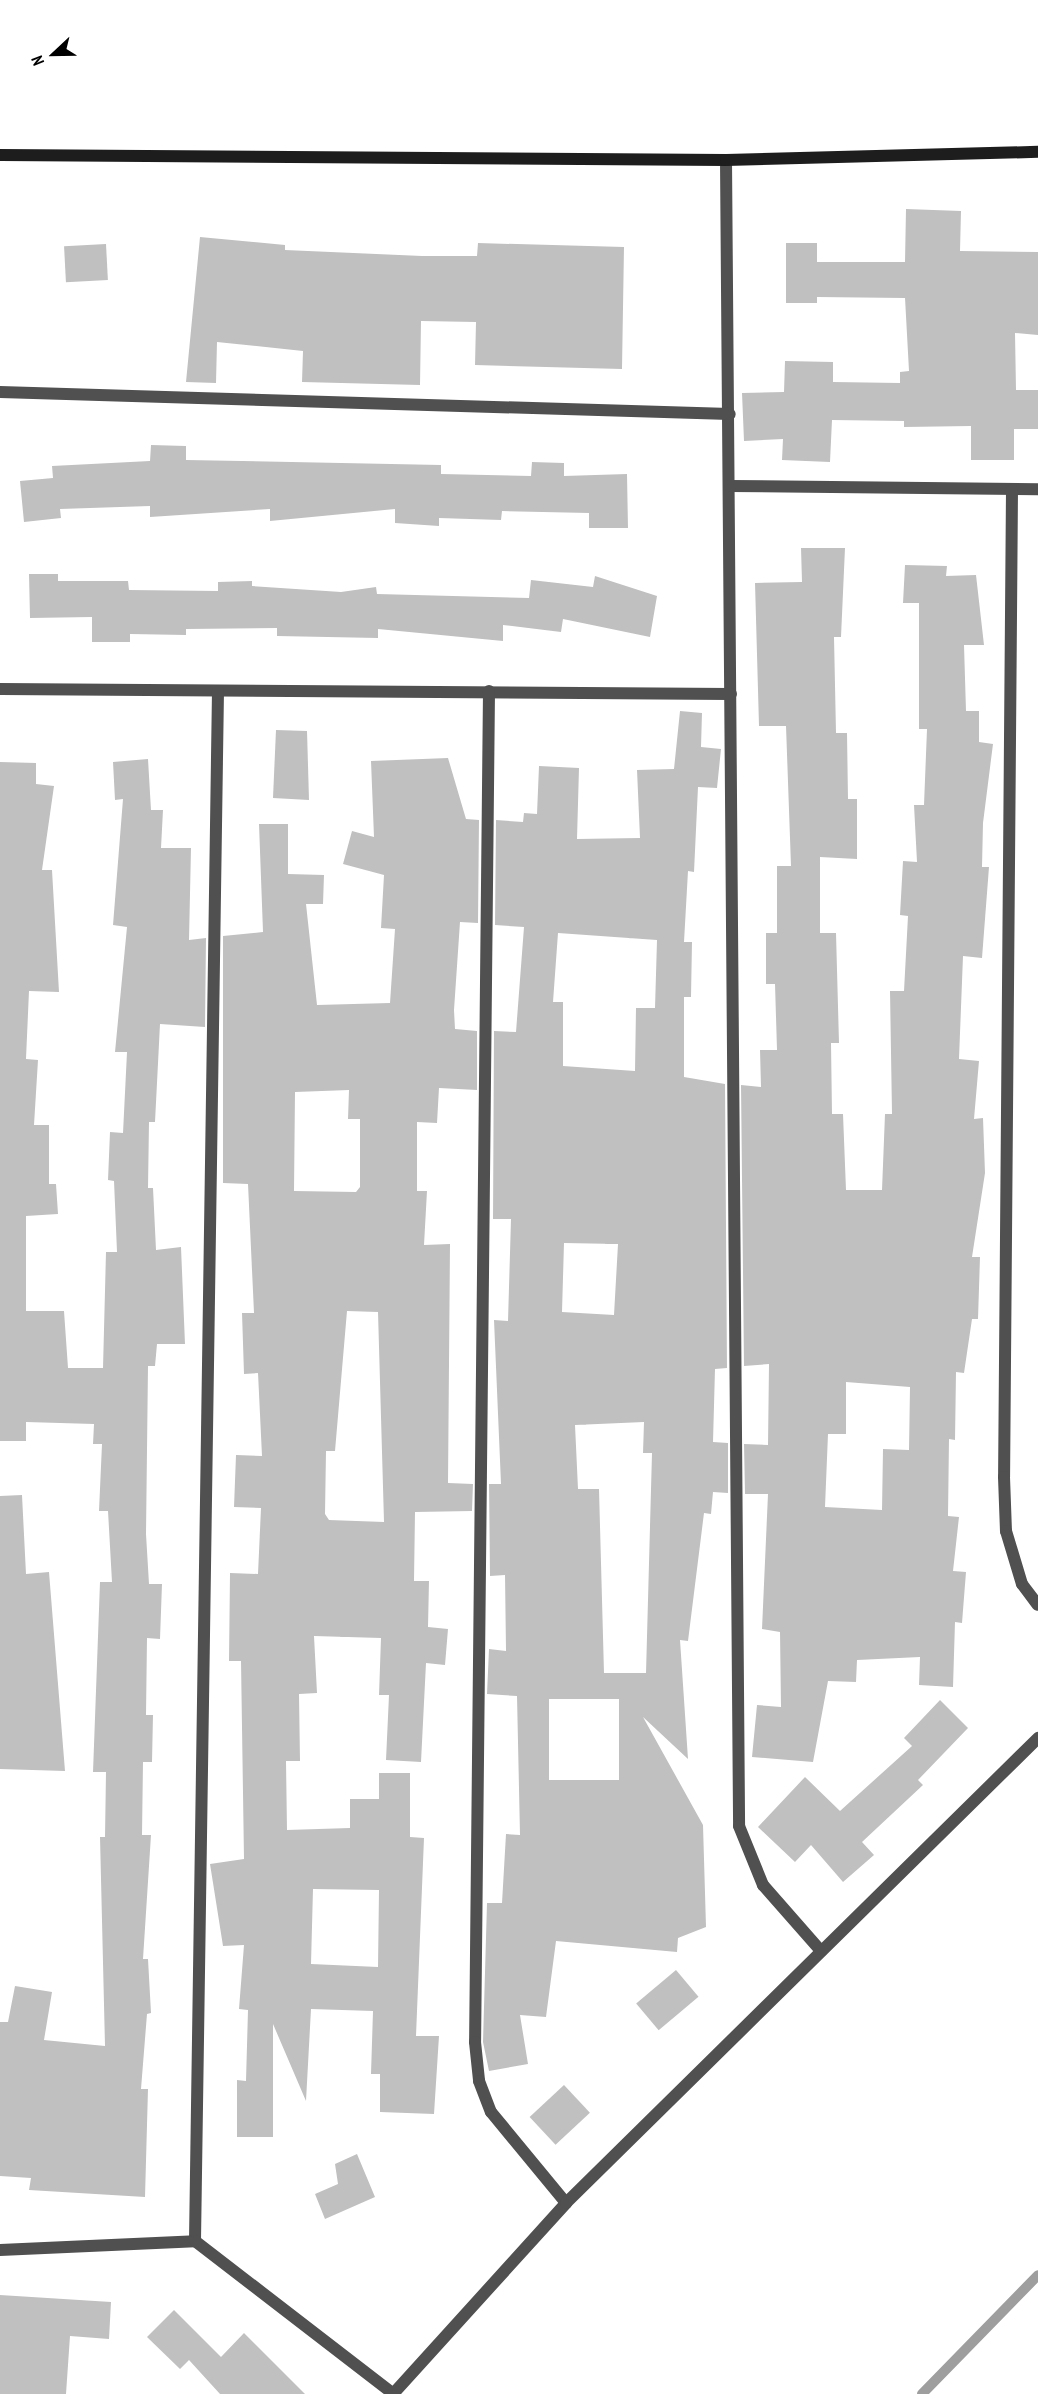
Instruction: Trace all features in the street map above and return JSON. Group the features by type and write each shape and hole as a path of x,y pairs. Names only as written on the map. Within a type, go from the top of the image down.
{"street":[{"path":"0,155 726,160 1038,152"},
{"path":"726,160 730,414 739,1826 764,1885 821,1951"},
{"path":"0,392 730,414"},
{"path":"730,486 1038,489"},
{"path":"1012,490 1004,1477 1006,1531 1022,1584 1038,1605"},
{"path":"0,689 731,694"},
{"path":"195,2241 218,691"},
{"path":"489,691 475,2042 478,2081 491,2112 566,2203"},
{"path":"0,2250 195,2241 394,2394 566,2203 1038,1738"}],"building":[{"path":"906,209 961,211 960,251 1038,252 1038,335 1015,333 1016,390 1038,390 1038,429 1014,429 1014,460 971,460 971,426 904,427 904,421 832,420 830,462 782,460 783,439 744,441 742,393 784,392 785,361 833,362 833,382 900,383 900,372 909,371 905,298 817,297 817,303 786,303 786,243 817,243 817,262 905,262"},
{"path":"200,237 285,245 285,250 422,256 477,256 478,243 624,247 622,369 475,365 476,322 421,321 420,385 302,382 303,351 217,342 216,383 186,382"},
{"path":"106,244 108,280 66,282 64,246"},
{"path":"151,445 186,446 186,460 441,465 441,474 531,476 532,462 564,463 564,476 627,474 628,528 589,528 589,513 502,511 501,520 439,518 439,526 395,523 395,509 270,521 270,509 150,517 150,506 60,509 61,518 24,522 20,481 53,478 52,466 150,461"},
{"path":"801,548 845,548 841,637 834,637 836,733 847,733 848,799 857,799 857,859 820,857 820,933 836,933 839,1043 831,1043 832,1114 843,1114 846,1190 882,1190 885,1114 892,1114 890,991 904,991 908,916 900,915 903,861 917,862 914,805 924,805 927,729 919,729 919,603 903,603 905,565 947,566 946,576 976,575 984,645 964,645 966,711 979,711 979,742 993,744 983,823 982,867 989,867 982,958 963,956 959,1059 979,1061 974,1119 983,1118 985,1173 972,1257 980,1257 978,1319 972,1319 964,1373 956,1372 955,1440 949,1439 948,1516 959,1517 953,1571 966,1572 962,1623 955,1622 953,1687 919,1685 920,1657 857,1660 856,1682 828,1681 813,1762 752,1757 757,1705 781,1707 780,1632 762,1629 768,1494 745,1494 744,1444 768,1445 769,1364 744,1366 741,1085 761,1087 760,1050 777,1050 775,984 766,984 766,933 777,933 777,866 791,866 786,726 759,726 755,583 802,582","holes":["846,1382 910,1387 909,1450 883,1449 882,1510 825,1507 828,1434 846,1434"]},
{"path":"29,574 58,574 58,581 128,581 129,590 218,591 218,582 252,581 252,586 341,592 376,587 377,594 529,598 531,580 593,587 595,576 657,596 650,637 563,619 561,632 503,625 503,641 378,629 378,638 277,636 277,628 186,629 186,635 130,634 130,642 92,642 92,617 30,618"},
{"path":"680,711 702,713 701,747 721,749 717,788 698,787 694,872 688,871 684,942 692,942 691,997 684,997 684,1077 725,1084 727,1368 715,1369 713,1442 728,1443 728,1493 713,1492 711,1514 704,1513 688,1641 680,1640 688,1759 643,1717 703,1825 706,1927 678,1938 677,1952 556,1941 546,2017 520,2015 528,2064 489,2071 483,2042 487,1903 502,1903 506,1834 520,1835 517,1696 487,1694 489,1649 506,1651 505,1575 490,1576 489,1484 501,1484 494,1320 508,1321 511,1219 493,1219 494,1031 516,1032 524,927 495,925 496,820 523,822 524,813 537,814 539,766 579,768 577,839 640,838 637,770 674,769","holes":["558,933 657,940 655,1008 636,1008 635,1071 563,1066 563,1002 553,1002","564,1243 618,1244 614,1315 562,1312","644,1422 643,1453 652,1453 646,1673 604,1673 599,1489 578,1489 575,1425","549,1699 619,1699 619,1780 549,1780"]},
{"path":"276,730 307,731 309,800 273,798"},
{"path":"448,758 466,819 479,820 478,923 460,922 454,1010 455,1029 477,1031 477,1090 439,1088 437,1123 417,1122 417,1191 427,1191 424,1245 450,1244 448,1483 473,1484 472,1511 415,1512 414,1581 429,1581 428,1627 448,1629 445,1665 426,1663 421,1762 386,1760 389,1695 379,1695 381,1638 314,1636 317,1693 299,1694 300,1761 286,1761 287,1830 350,1828 350,1799 379,1799 379,1773 410,1773 410,1837 424,1838 416,2036 439,2036 434,2114 380,2112 380,2074 371,2074 373,2011 311,2009 306,2101 273,2024 273,2137 237,2137 237,2080 246,2081 248,2010 239,2009 244,1945 223,1946 210,1864 244,1859 241,1661 229,1661 230,1573 258,1574 261,1508 234,1507 236,1455 262,1456 258,1373 244,1374 242,1313 254,1313 248,1184 223,1183 223,936 263,932 259,824 288,824 288,874 324,875 323,904 306,904 317,1005 390,1003 395,929 381,928 384,875 343,864 352,831 374,837 371,761","holes":["349,1090 348,1119 360,1119 360,1187 356,1192 294,1191 295,1092","347,1311 378,1312 384,1522 329,1520 325,1514 326,1451 335,1451","313,1889 379,1890 378,1967 311,1964"]},
{"path":"148,759 151,810 163,810 161,848 191,848 189,940 206,938 205,1027 160,1024 155,1122 149,1122 148,1188 153,1188 156,1250 181,1247 185,1344 157,1344 155,1366 148,1366 146,1534 149,1584 162,1584 160,1639 147,1638 146,1715 153,1715 152,1762 143,1762 142,1835 151,1835 143,1959 148,1959 151,2013 147,2014 141,2089 148,2089 145,2197 29,2190 31,2178 0,2176 0,2022 8,2022 15,1986 52,1992 44,2040 105,2046 100,1837 105,1837 106,1772 93,1772 100,1582 112,1582 108,1511 99,1511 102,1444 93,1444 94,1424 26,1422 26,1441 0,1441 0,762 36,763 36,784 54,786 42,870 52,870 59,992 29,991 26,1059 38,1060 34,1125 49,1125 49,1184 56,1184 58,1214 26,1216 26,1311 64,1311 68,1368 103,1368 106,1252 117,1252 114,1181 108,1180 110,1132 123,1133 127,1052 115,1052 127,927 113,925 123,799 115,800 113,762"},
{"path":"22,1495 26,1574 49,1572 65,1771 0,1769 0,1496"},
{"path":"940,1700 968,1728 918,1780 923,1785 862,1842 874,1855 843,1882 811,1845 795,1862 758,1827 805,1777 840,1811 912,1746 904,1738"},
{"path":"676,1970 698,1997 659,2030 636,2003"},
{"path":"564,2085 590,2113 556,2145 530,2117"},
{"path":"357,2154 375,2197 325,2219 315,2194 338,2184 335,2164"},
{"path":"0,2295 111,2302 109,2339 70,2336 66,2394 0,2394"},
{"path":"174,2310 221,2357 244,2333 305,2394 220,2394 189,2360 180,2369 147,2337"}],"waterway":[{"path":"922,2394 1038,2275"}]}
